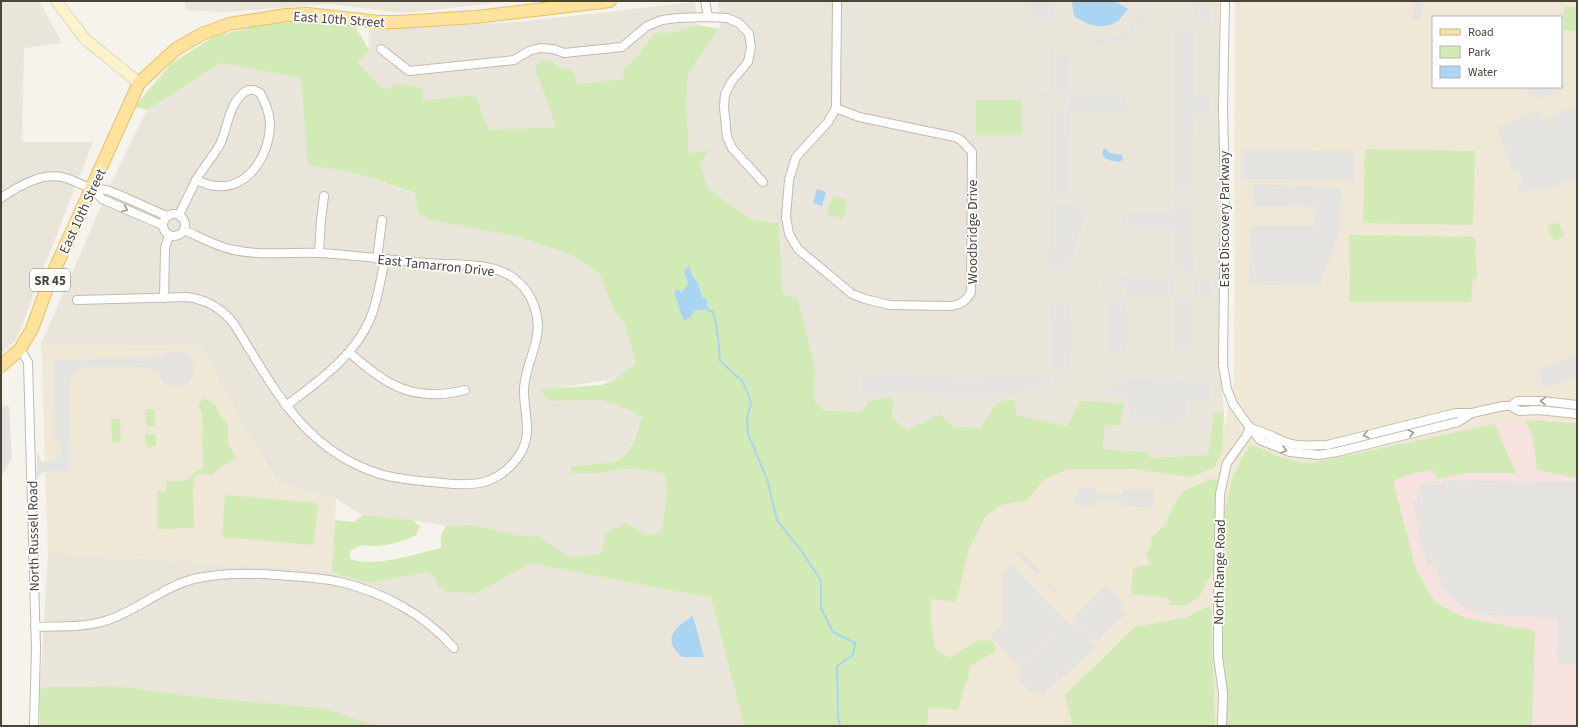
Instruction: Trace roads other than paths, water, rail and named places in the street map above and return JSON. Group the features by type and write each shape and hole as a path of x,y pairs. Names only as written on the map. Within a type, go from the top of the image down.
{"main road":[{"path":"56,1 85,38 139,83"},
{"name":"East 10th Street","path":"1,366 20,349 32,329 49,282 139,83 176,49 202,34 229,24 307,14 398,22 476,16 544,5 610,1"}],"street":[{"path":"705,1 708,16"},
{"path":"836,108 838,1"},
{"name":"East Discovery Parkway","path":"1224,1 1223,109 1225,195 1223,365 1227,389 1233,404 1251,428"},
{"path":"381,49 410,71 514,60 529,51 540,48 553,49 564,54 622,48 647,26 662,20 708,16 727,18 739,23 749,34 751,47 748,62 732,81 725,94 724,107 727,137 732,148 763,182"},
{"path":"179,215 196,180 219,146 229,114 237,100 248,90 258,91 263,97 268,110 270,132 267,145 255,169 240,181 228,186 212,186 196,180"},
{"name":"Woodbridge Drive","path":"836,108 859,117 955,136 972,152 971,292 967,300 957,305 950,306 890,305 865,299 852,294 798,249 792,240 788,228 786,210 787,191 796,157 828,122 836,108"},
{"path":"1,198 26,184 51,176 68,178 92,188 106,190 167,216 174,214 179,215 185,222 184,230 179,235 169,236 164,232 162,225 167,216"},
{"path":"92,188 102,199 162,225"},
{"path":"319,253 324,196"},
{"path":"286,406 323,377 349,352 359,339 370,319 377,297 381,260 382,220"},
{"name":"East Tamarron Drive","path":"77,300 164,298 197,299 212,304 224,313 234,324 286,406 311,434 331,450 360,466 393,477 461,485 479,484 492,480 501,475 518,457 524,444 528,429 524,399 524,382 536,341 538,327 536,312 527,292 512,277 490,268 381,260 319,253 251,253 236,251 219,246 184,230"},
{"path":"164,298 165,248 169,236"},
{"name":"North Russell Road","path":"20,349 28,362 35,626 34,726"},
{"path":"349,352 375,375 390,384 406,390 435,394 465,390"},
{"path":"1511,406 1518,401 1542,401 1577,405"},
{"path":"1251,428 1264,431 1290,443 1308,446 1327,445 1456,413 1472,414 1503,406 1511,406 1519,411 1538,410 1577,414"},
{"name":"North Range Road","path":"1222,726 1223,693 1218,657 1220,494 1227,462 1247,436 1251,428"},
{"path":"35,626 90,625 105,621 124,613 176,585 198,578 230,574 266,574 321,578 360,588 382,596 418,616 454,648"}],"water":[{"path":"1075,1 1115,1 1128,9 1118,21 1107,26 1095,26 1074,16 1072,3"},
{"path":"1104,148 1110,153 1122,155 1123,159 1120,162 1111,161 1104,157 1102,152"},
{"path":"817,189 826,192 822,206 813,203"},
{"path":"689,266 692,275 698,283 703,298 707,299 707,309 694,311 691,317 685,320 682,318 674,292 678,289 681,292 686,287 687,283 684,271"},
{"path":"693,616 704,657 682,657 672,645 673,634 676,629"}],"waterway":[{"path":"707,309 713,312 715,318 720,361 743,382 751,402 747,419 748,434 767,479 777,520 803,553 821,581 821,608 833,632 855,643 853,655 837,666 838,717 840,726"}]}
